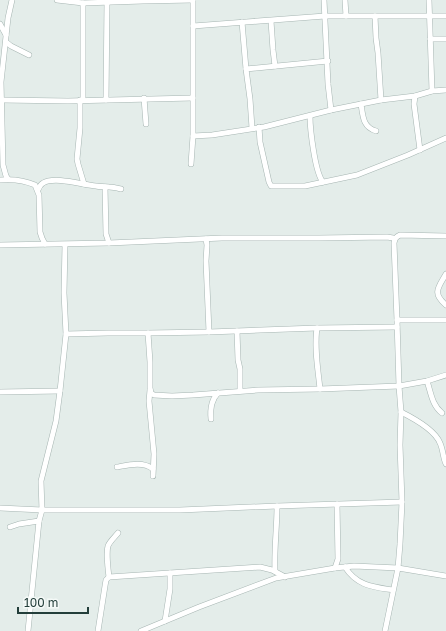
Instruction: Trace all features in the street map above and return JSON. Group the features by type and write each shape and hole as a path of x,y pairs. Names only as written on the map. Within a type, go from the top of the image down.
{"street":[{"path":"8,179 4,172 3,159 2,82 6,35 12,0"},
{"path":"57,0 83,3 143,0 193,0 193,136 191,164"},
{"path":"324,0 328,84 331,110"},
{"path":"346,0 346,16"},
{"path":"429,0 432,91"},
{"path":"106,100 107,2"},
{"path":"83,3 80,128 77,159 84,184"},
{"path":"193,26 325,16 446,16"},
{"path":"375,16 381,100"},
{"path":"271,21 272,50 275,66"},
{"path":"242,22 252,128"},
{"path":"0,24 6,35"},
{"path":"430,39 446,39"},
{"path":"6,42 29,55"},
{"path":"246,69 328,61"},
{"path":"193,136 212,135 259,127 381,100 415,96 432,91 446,90"},
{"path":"415,96 414,104 420,150"},
{"path":"144,98 146,124"},
{"path":"2,100 193,98"},
{"path":"361,104 365,124 368,128 376,131"},
{"path":"310,116 310,134 320,176 323,182"},
{"path":"259,127 260,142 271,186 305,186 357,175 408,156 446,138"},
{"path":"4,172 0,179 30,183 35,185 38,190 40,232 46,244"},
{"path":"38,190 41,184 49,181 65,181 96,187 121,189"},
{"path":"105,187 106,234 109,244"},
{"path":"394,239 400,235 446,236"},
{"path":"0,245 109,244 222,238 387,237 394,239"},
{"path":"206,239 209,332"},
{"path":"385,631 398,568 402,502 400,445 401,412 394,239"},
{"path":"28,631 39,521 42,510 41,481 56,421 66,334 64,293 65,245"},
{"path":"446,274 437,295 446,305"},
{"path":"397,320 446,320"},
{"path":"66,334 397,327"},
{"path":"317,328 316,358 320,389"},
{"path":"237,331 240,391"},
{"path":"148,333 150,362 149,397 154,454 153,476"},
{"path":"150,388 151,393 154,395 193,395 258,390 399,386 427,381 446,375"},
{"path":"427,381 434,404 442,413"},
{"path":"0,392 60,391"},
{"path":"211,418 212,403 218,393"},
{"path":"401,412 434,433 440,443 446,464"},
{"path":"117,467 143,464 148,465 153,469"},
{"path":"0,508 42,510 180,510 402,502"},
{"path":"335,568 338,559 337,504"},
{"path":"275,571 277,506"},
{"path":"10,527 39,521"},
{"path":"98,631 106,580 109,577 108,547 118,533"},
{"path":"141,631 276,578 335,568 367,566 398,568 446,576"},
{"path":"109,577 264,567 285,577"},
{"path":"345,567 348,573 356,580 364,584 393,590"},
{"path":"165,621 170,589 170,573"}]}
